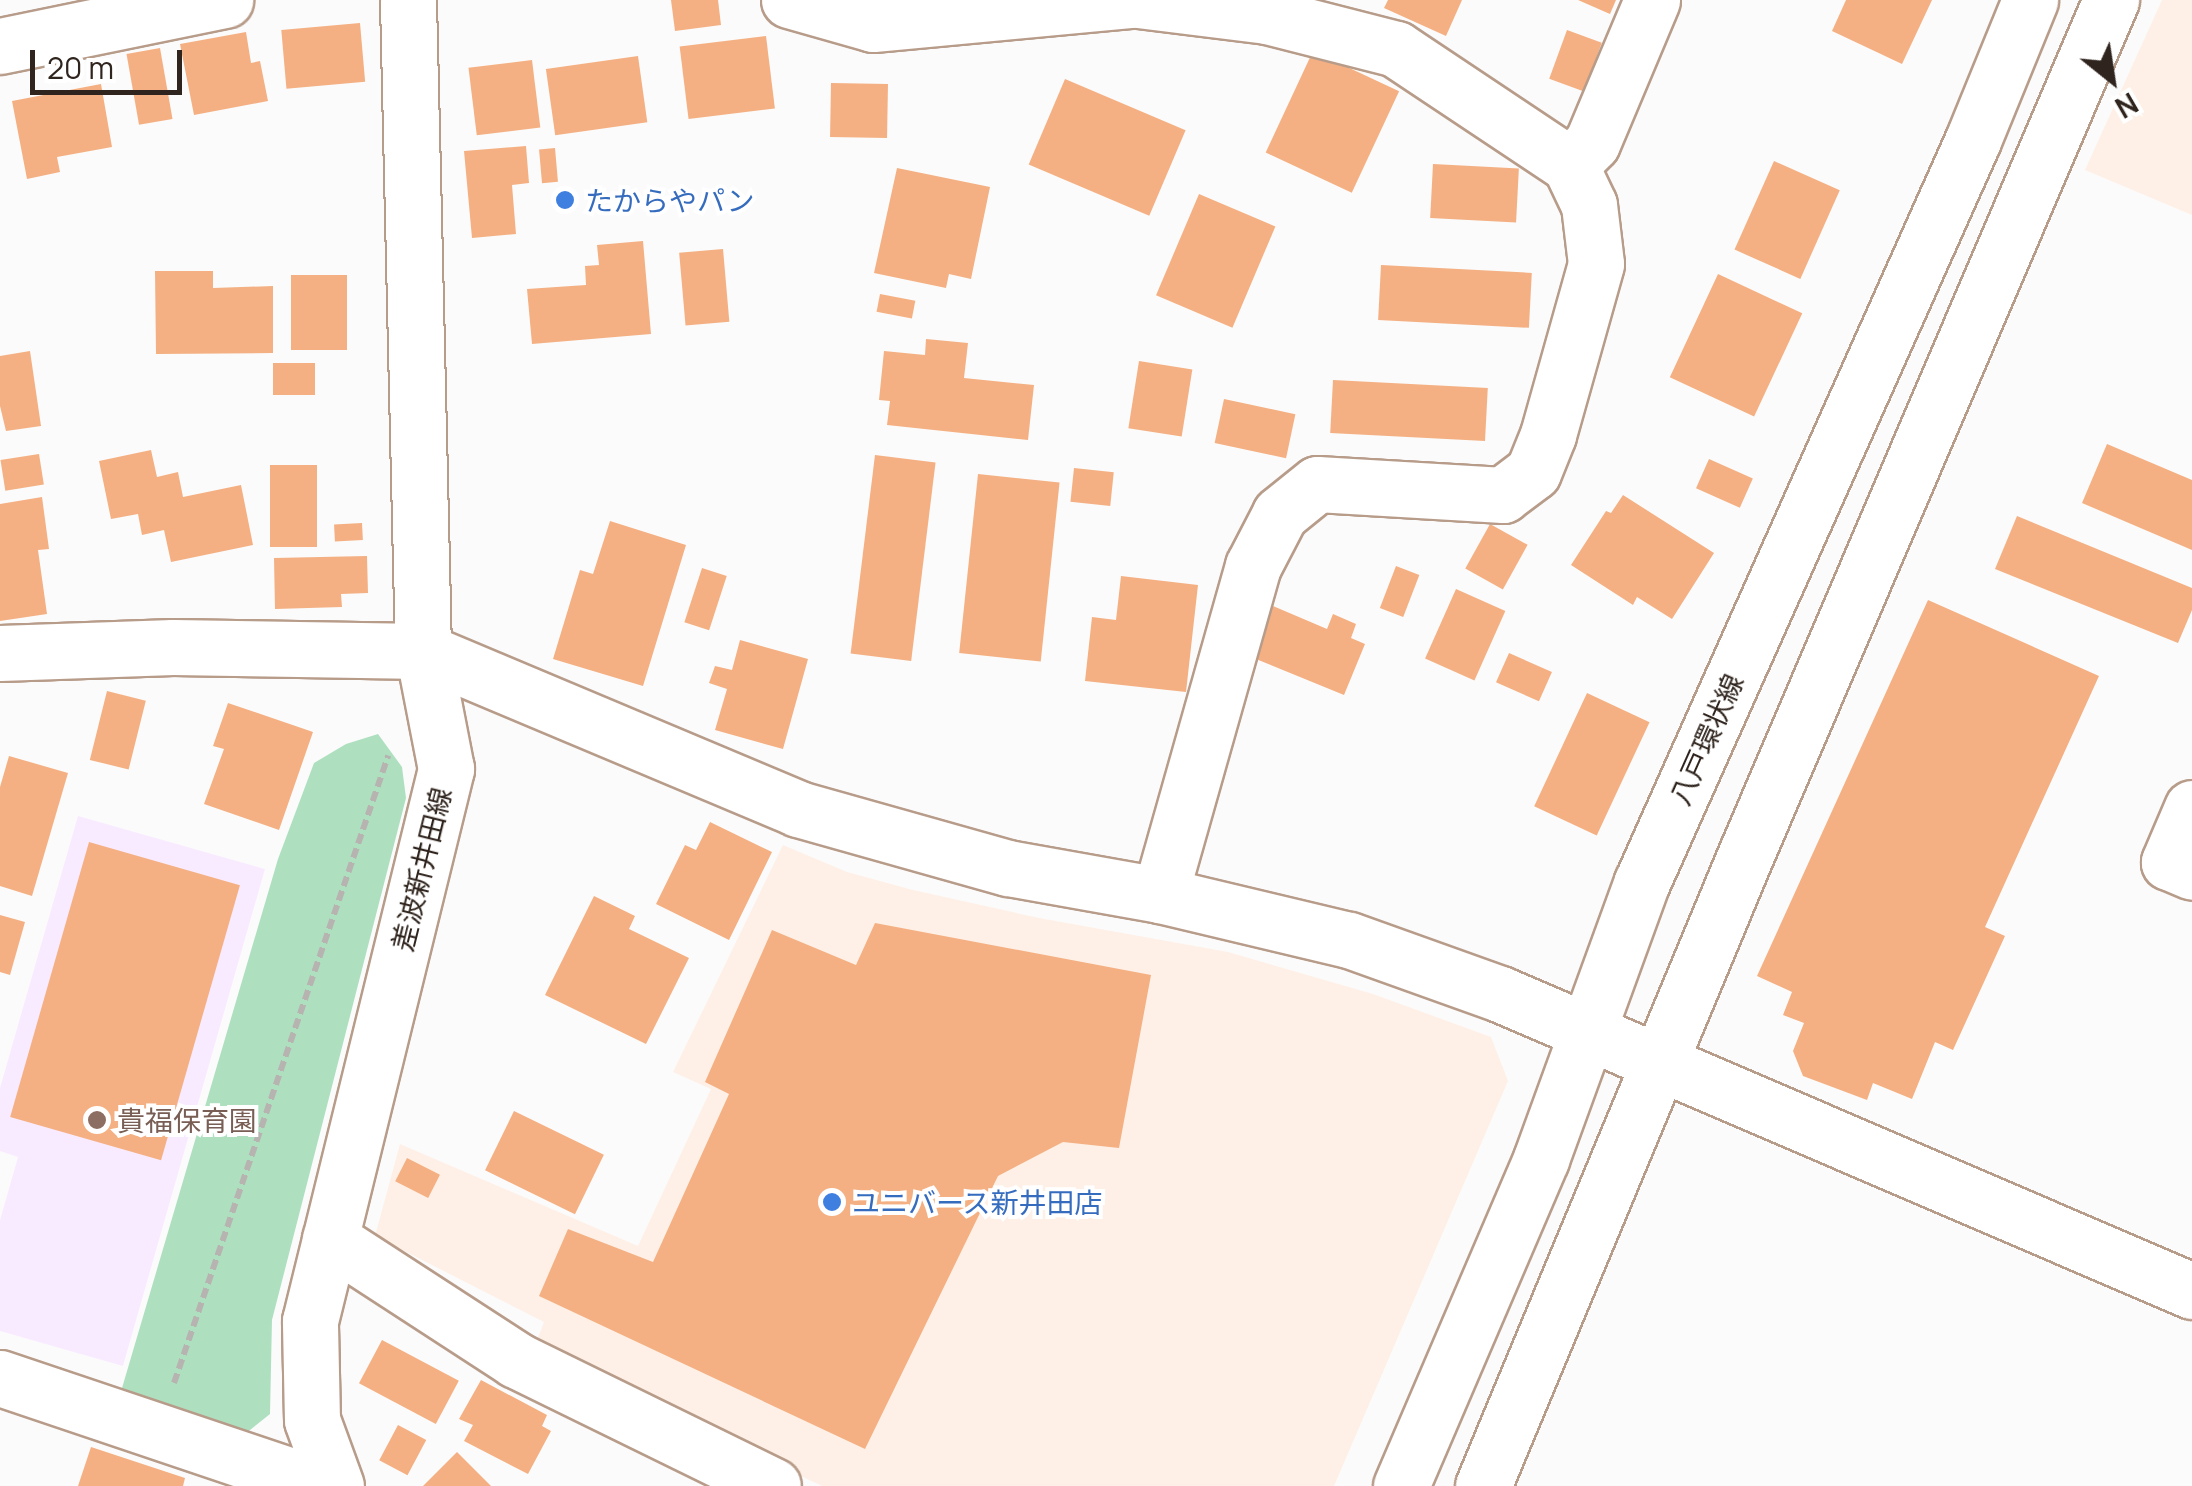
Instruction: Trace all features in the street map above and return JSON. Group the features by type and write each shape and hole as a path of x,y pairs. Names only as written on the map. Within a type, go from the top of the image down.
{"street":[{"path":"0,46 226,0"},
{"name":"差波新井田線","path":"336,1486 312,1420 310,1321 446,769 423,650 408,0"},
{"path":"789,0 872,24 1135,0 1267,16 1396,49 1570,165 1589,204 1596,264 1548,435 1532,472 1503,495 1317,484 1280,514 1254,566 1160,895"},
{"path":"1570,165 1592,143 1652,0"},
{"name":"八戸環状線","path":"1401,1486 1542,1159 1642,882 1972,140 2030,0"},
{"path":"1483,1486 2111,0"},
{"path":"0,653 173,647 423,650 798,809 1008,868 1160,895 1349,940 1500,994 2192,1292"},
{"path":"2192,808 2169,862 2192,872"},
{"path":"330,1239 516,1360 774,1486"},
{"path":"6,1393 157,1434 321,1486"}],"path":[{"path":"157,1434 392,744"}],"shaded area":[{"path":"2162,0 2192,0 2192,215 2085,170"},
{"name":"貴福保育園","path":"78,816 265,869 123,1366 0,1331 0,1220 18,1157 0,1151 0,1088"},
{"path":"783,845 847,872 913,890 1039,918 1228,952 1373,994 1491,1037 1508,1081 1334,1486 822,1486 544,1354 536,1343 544,1322 375,1236 400,1144 638,1246 711,1089 673,1072"}],"green space":[{"path":"378,734 402,767 406,798 272,1320 270,1414 245,1434 122,1388 278,859 314,763 346,744"}],"building":[{"path":"671,0 718,0 721,25 675,31"},
{"path":"1388,0 1462,0 1446,36 1384,8"},
{"path":"1578,0 1616,0 1610,14"},
{"path":"1846,0 1932,0 1902,64 1832,31"},
{"path":"360,23 365,82 286,89 281,30"},
{"path":"1567,30 1602,43 1584,92 1549,79"},
{"path":"246,32 251,63 260,61 268,101 194,115 180,44"},
{"path":"766,36 775,108 689,119 680,47"},
{"path":"160,48 173,119 139,125 127,54"},
{"path":"1313,51 1399,91 1352,193 1266,153"},
{"path":"638,56 647,122 555,135 546,69"},
{"path":"532,60 540,127 477,135 468,68"},
{"path":"1065,79 1186,130 1149,216 1029,165"},
{"path":"831,83 888,84 887,138 830,137"},
{"path":"101,84 112,147 57,157 60,172 27,179 12,101"},
{"path":"526,146 529,183 512,185 516,234 472,238 464,151"},
{"path":"555,148 558,182 542,183 539,149"},
{"path":"1774,161 1840,190 1800,279 1735,250"},
{"path":"1433,164 1519,169 1516,222 1430,218"},
{"path":"897,168 990,187 971,279 949,274 946,288 874,273"},
{"path":"1199,194 1275,226 1232,328 1156,295"},
{"path":"643,241 651,334 532,344 527,289 586,285 585,266 599,265 597,245"},
{"path":"723,249 729,322 686,326 679,253"},
{"path":"1381,265 1532,273 1529,328 1378,320"},
{"path":"155,271 213,271 213,288 273,286 273,353 156,354"},
{"path":"1718,274 1802,313 1754,417 1670,377"},
{"path":"291,275 347,275 347,350 291,350"},
{"path":"880,294 915,301 912,319 877,312"},
{"path":"926,339 968,343 964,378 1034,385 1028,440 887,425 890,401 879,400 884,351 925,355"},
{"path":"30,351 41,426 6,431 0,406 0,356"},
{"path":"1139,361 1192,369 1182,437 1128,428"},
{"path":"273,363 315,363 315,395 273,395"},
{"path":"1333,380 1488,388 1485,441 1330,433"},
{"path":"1224,399 1295,414 1286,458 1215,443"},
{"path":"2107,444 2192,480 2192,550 2082,503"},
{"path":"151,450 157,477 178,472 183,497 241,485 253,545 171,562 164,530 142,535 138,514 111,519 99,461"},
{"path":"39,454 44,485 5,491 0,460"},
{"path":"875,455 936,462 911,661 851,654"},
{"path":"1709,459 1753,479 1740,508 1696,488"},
{"path":"270,465 317,465 317,547 270,547"},
{"path":"1074,468 1114,472 1110,506 1070,502"},
{"path":"978,474 1060,483 1041,662 959,653"},
{"path":"1623,495 1714,553 1672,619 1637,597 1633,605 1571,565 1606,511 1611,513"},
{"path":"42,497 49,549 38,550 47,614 0,621 0,504"},
{"path":"2017,516 2192,588 2192,610 2178,643 1995,569"},
{"path":"610,521 686,545 643,686 553,659 580,570 593,574"},
{"path":"362,523 363,540 335,541 334,524"},
{"path":"1490,524 1528,545 1503,589 1465,569"},
{"path":"367,556 368,593 341,594 342,607 275,609 274,558"},
{"path":"1396,566 1419,575 1403,617 1380,608"},
{"path":"702,568 727,576 709,630 684,622"},
{"path":"1121,576 1198,585 1186,692 1085,681 1092,617 1116,620"},
{"path":"1456,589 1505,611 1474,680 1425,658"},
{"path":"1928,600 2099,676 1985,927 2005,936 1953,1050 1935,1042 1912,1099 1873,1083 1867,1100 1803,1076 1793,1051 1804,1023 1783,1015 1792,992 1757,976"},
{"path":"1273,606 1327,629 1333,614 1356,624 1351,638 1365,644 1344,695 1251,657"},
{"path":"740,640 808,659 783,749 715,730 727,689 709,683 715,666 732,670"},
{"path":"1509,653 1552,672 1539,701 1496,682"},
{"path":"107,691 146,701 129,770 90,760"},
{"path":"1587,693 1650,722 1597,835 1534,806"},
{"path":"228,703 313,732 279,830 204,804 224,749 213,746"},
{"path":"9,756 68,773 32,896 0,886 0,787"},
{"path":"710,822 772,852 729,940 656,904 685,845 696,850"},
{"path":"89,842 240,885 161,1160 10,1117"},
{"path":"594,896 635,916 629,929 689,958 646,1044 545,995"},
{"path":"0,915 25,922 10,975 0,972"},
{"name":"ユニバース新井田店","path":"875,923 1151,975 1119,1148 1063,1142 998,1176 865,1449 539,1296 568,1229 653,1262 729,1094 705,1082 772,930 856,965"},
{"path":"514,1111 604,1155 575,1214 485,1170"},
{"path":"407,1158 440,1175 428,1198 395,1181"},
{"path":"382,1340 459,1381 436,1424 359,1383"},
{"path":"481,1380 547,1415 542,1426 551,1431 528,1474 464,1441 473,1425 459,1419"},
{"path":"398,1425 426,1440 407,1475 379,1460"},
{"path":"91,1447 185,1478 183,1486 78,1486"},
{"path":"457,1452 491,1486 423,1486"}],"place":[{"name":"たからやパン","path":"565,200"},
{"name":"貴福保育園","path":"97,1120"},
{"name":"ユニバース新井田店","path":"832,1202"}]}
